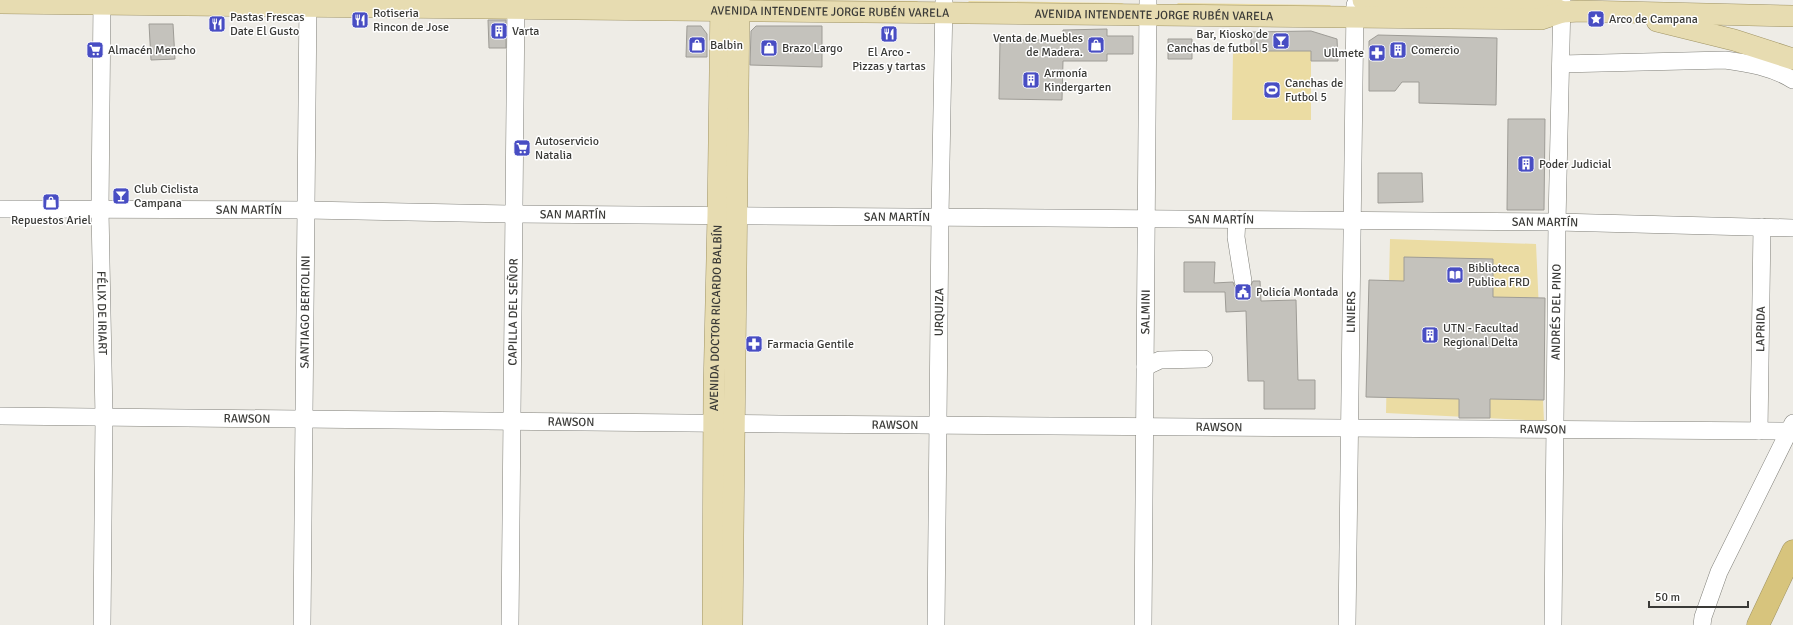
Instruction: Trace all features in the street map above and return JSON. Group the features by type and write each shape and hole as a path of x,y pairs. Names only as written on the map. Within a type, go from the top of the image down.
{"highway":[{"path":"1777,586 1793,537"},
{"path":"1758,625 1793,551"}],"main road":[{"path":"1619,12 1666,0"},
{"name":"AVENIDA INTENDENTE JORGE RUBÉN VARELA","path":"0,3 102,2 1148,8 1358,6 1541,19 1562,6 1619,12 1793,16"},
{"name":"AVENIDA DOCTOR RICARDO BALBÍN","path":"730,5 728,214 734,424 732,625"},
{"path":"1619,12 1734,40 1793,59"},
{"name":"AVENIDA DOCTOR RICARDO BALBÍN","path":"713,625 714,423 728,214"}],"street":[{"name":"FÉLIX DE IRIART","path":"102,2 100,210 104,417 102,625"},
{"name":"SANTIAGO BERTOLINI","path":"302,625 308,3"},
{"name":"CAPILLA DEL SEÑOR","path":"510,625 516,4"},
{"name":"LINIERS","path":"1347,625 1349,428 1358,6"},
{"name":"ANDRÉS DEL PINO","path":"1553,625 1557,222 1562,6"},
{"name":"URQUIZA","path":"936,625 940,216 944,7"},
{"name":"SALMINI","path":"1143,625 1148,8"},
{"path":"1561,64 1725,60 1768,68 1793,80"},
{"name":"SAN MARTÍN","path":"0,209 307,210 513,214 728,214 1557,222 1793,228"},
{"path":"1237,219 1236,237 1243,281"},
{"name":"LAPRIDA","path":"1759,431 1762,227"},
{"path":"1145,367 1160,360 1204,359"},
{"name":"RAWSON","path":"0,416 734,424 1555,430 1759,431 1791,427"},
{"path":"1702,625 1702,617 1719,572 1791,427"}],"shaded area":[{"path":"762,0 917,1 921,4 762,2"},
{"path":"969,1 1122,3 1124,4 966,4"},
{"path":"1178,3 1330,5 1334,9 1175,6"},
{"name":"Canchas de Futbol 5","path":"1233,51 1311,51 1311,120 1232,120"},
{"name":"UTN - Facultad Regional Delta","path":"1390,239 1536,244 1544,421 1386,413"}],"building":[{"name":"Varta","path":"488,20 506,20 506,48 489,48"},
{"path":"149,24 173,24 175,59 151,60"},
{"name":"Balbin","path":"687,26 701,26 707,34 707,57 686,57"},
{"path":"756,26 822,26 822,67 750,65 751,31"},
{"name":"Armonía Kindergarten","path":"1107,29 1107,36 1133,36 1133,54 1107,54 1107,61 1063,61 1062,100 999,99 1000,40 1063,40 1063,30"},
{"name":"Bar, Kiosko de Canchas de futbol 5","path":"1311,31 1337,39 1338,61 1311,61 1311,51 1251,51 1251,32"},
{"path":"1378,35 1497,38 1496,105 1419,103 1419,82 1402,82 1395,91 1369,91 1369,41"},
{"path":"1168,39 1192,39 1192,59 1168,59"},
{"name":"Poder Judicial","path":"1508,119 1545,119 1544,210 1507,210"},
{"path":"1378,173 1422,173 1423,202 1378,203"},
{"name":"UTN - Facultad Regional Delta","path":"1404,257 1493,259 1493,297 1545,298 1544,400 1490,399 1490,418 1459,418 1459,399 1366,397 1369,280 1404,281"},
{"path":"1184,262 1215,262 1214,283 1233,282 1235,287 1240,290 1249,289 1253,281 1260,281 1261,301 1296,300 1298,380 1315,380 1315,409 1264,409 1264,381 1248,381 1246,311 1226,312 1225,292 1184,292"}],"place":[{"name":"Arco de Campana","path":"1596,19"},
{"name":"Rotiseria Rincon de Jose","path":"360,20"},
{"name":"Pastas Frescas Date El Gusto","path":"217,24"},
{"name":"Varta","path":"499,31"},
{"name":"El Arco - Pizzas y tartas","path":"889,34"},
{"name":"Bar, Kiosko de Canchas de futbol 5","path":"1281,41"},
{"name":"Balbin","path":"697,45"},
{"name":"Venta de Muebles de Madera.","path":"1096,45"},
{"name":"Brazo Largo","path":"769,48"},
{"name":"Almacén Mencho","path":"95,50"},
{"name":"Comercio","path":"1398,50"},
{"name":"Ullmete","path":"1377,53"},
{"name":"Armonía Kindergarten","path":"1031,80"},
{"name":"Canchas de Futbol 5","path":"1272,90"},
{"name":"Autoservicio Natalia","path":"522,148"},
{"name":"Poder Judicial","path":"1526,164"},
{"name":"Club Ciclista Campana","path":"121,196"},
{"name":"Repuestos Ariel","path":"51,202"},
{"name":"Biblioteca Publica FRD","path":"1455,275"},
{"name":"Policía Montada","path":"1243,292"},
{"name":"UTN - Facultad Regional Delta","path":"1430,335"},
{"name":"Farmacia Gentile","path":"754,344"}]}
